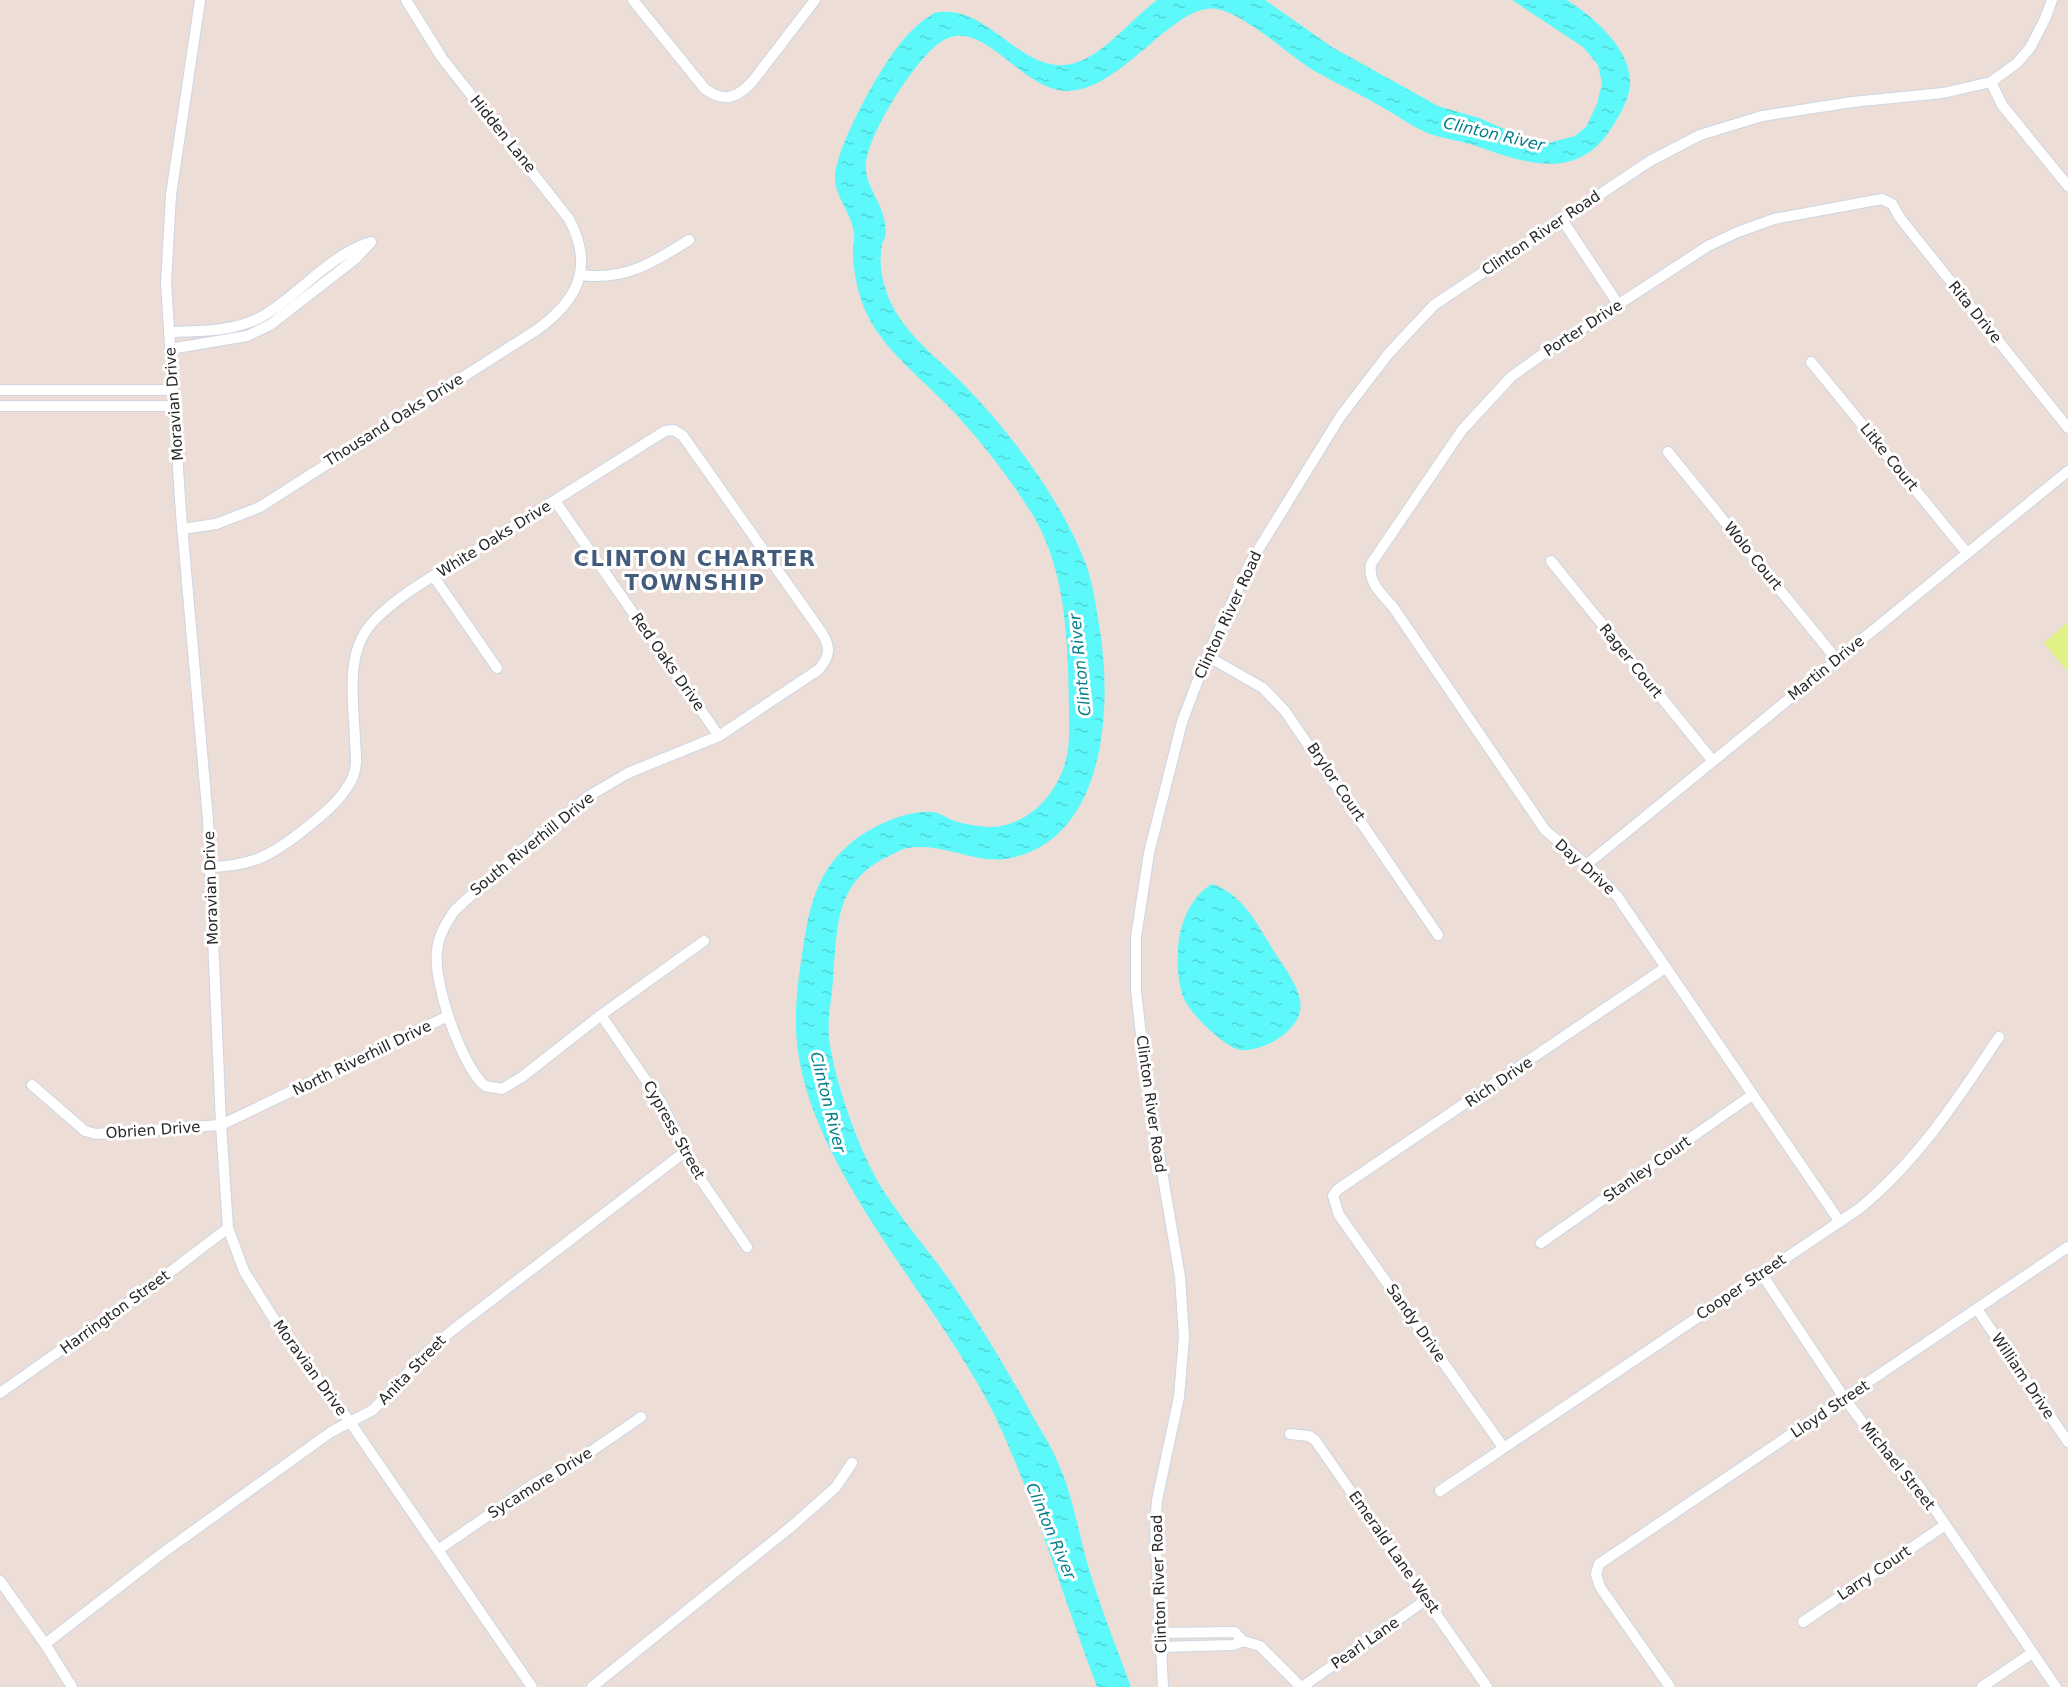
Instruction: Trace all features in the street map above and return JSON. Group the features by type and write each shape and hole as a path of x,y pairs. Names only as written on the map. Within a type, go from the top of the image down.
{"street":[{"name":"Moravian Drive","path":"200,0 171,195 166,256 182,529 208,820 221,1125 228,1228 243,1271 254,1290 284,1335 350,1422 532,1687"},
{"name":"Hidden Lane","path":"405,0 442,58 569,219 581,248 580,275"},
{"path":"633,0 705,89 717,97 731,98 744,91 752,82 815,0"},
{"name":"Clinton River Road","path":"1163,1687 1155,1527 1157,1500 1179,1397 1184,1337 1179,1277 1143,1063 1136,990 1136,937 1149,853 1172,754 1192,692 1266,535 1334,427 1375,370 1434,305 1561,218 1650,161 1719,127 1783,113 1943,93 1991,82 2017,63 2030,48 2046,19 2052,0"},
{"path":"1991,82 2002,105 2068,186"},
{"name":"Porter Drive","path":"1370,573 1375,556 1390,538 1462,430 1511,377 1546,351 1708,246 1737,232 1774,219 1882,199"},
{"name":"Rita Drive","path":"1882,199 1892,204 1900,218 2068,428"},
{"path":"1561,218 1618,304"},
{"path":"580,275 618,276 664,256 689,240"},
{"name":"Thousand Oaks Drive","path":"182,529 216,524 260,507 538,329 566,305 580,275"},
{"path":"169,332 225,329 262,316 283,300 319,279 289,311 270,325 247,336 170,349"},
{"path":"283,300 289,311"},
{"path":"212,342 213,330"},
{"name":"Litke Court","path":"1811,362 1967,553"},
{"path":"0,390 173,390"},
{"path":"46,406 47,390"},
{"path":"0,406 174,406"},
{"name":"White Oaks Drive","path":"210,867 242,865 270,854 338,801 352,781 357,763 352,672 361,640 379,616 434,576 665,431 677,431 822,633 829,653"},
{"name":"Wolo Court","path":"1668,452 1837,660"},
{"name":"Martin Drive","path":"1586,865 2068,471"},
{"name":"Red Oaks Drive","path":"555,501 719,736"},
{"name":"Rager Court","path":"1551,561 1712,760"},
{"name":"Day Drive","path":"1370,573 1377,589 1393,607 1545,830 1586,865 1617,896 1840,1222"},
{"path":"434,576 497,668"},
{"name":"South Riverhill Drive","path":"448,1016 438,979 438,946 444,927 464,899 589,796 628,773 719,736 818,670 829,653"},
{"name":"Brylor Court","path":"1207,656 1263,688 1286,711 1438,935"},
{"name":"North Riverhill Drive","path":"221,1125 448,1016 480,1082 494,1090 509,1086 601,1015 704,941"},
{"name":"Rich Drive","path":"1333,1196 1337,1190 1665,968"},
{"name":"Cypress Street","path":"601,1015 661,1102 708,1191 747,1247"},
{"name":"Cooper Street","path":"1440,1491 1840,1222 1887,1186 1907,1165 1948,1113 1999,1037"},
{"name":"Obrien Drive","path":"32,1085 85,1131 96,1134 221,1125"},
{"name":"Stanley Court","path":"1541,1243 1752,1095"},
{"name":"Anita Street","path":"45,1644 164,1552 331,1432 363,1417 385,1399 429,1350 454,1329 686,1151"},
{"name":"Sandy Drive","path":"1333,1196 1339,1215 1503,1447"},
{"name":"Harrington Street","path":"0,1393 158,1282 228,1228"},
{"name":"Lloyd Street","path":"1670,1687 1604,1594 1596,1574 1599,1564 2068,1247"},
{"name":"Michael Street","path":"1761,1273 1845,1399 1877,1442 1918,1486 2056,1687"},
{"name":"William Drive","path":"1977,1310 2067,1438"},
{"name":"Sycamore Drive","path":"438,1550 532,1485 580,1459 641,1417"},
{"name":"Emerald Lane West","path":"1290,1434 1310,1436 1315,1440 1486,1687"},
{"path":"592,1687 792,1526 836,1487 852,1463"},
{"name":"Larry Court","path":"1803,1622 1945,1525"},
{"path":"0,1581 45,1644 72,1687"},
{"name":"Pearl Lane","path":"1301,1687 1427,1599"},
{"path":"1159,1633 1235,1632 1243,1641 1260,1646 1301,1687"},
{"path":"1160,1647 1233,1645 1243,1641"},
{"path":"1982,1687 2032,1653"}],"green space":[{"path":"2068,622 2068,672 2044,643"}],"water":[{"name":"Clinton River","path":"1157,0 1265,0 1332,47 1438,106 1479,118 1541,145 1575,136 1586,127 1597,104 1602,83 1598,65 1583,47 1512,0 1567,0 1577,7 1597,23 1615,43 1627,66 1630,85 1621,113 1595,148 1580,158 1564,163 1529,162 1433,135 1420,129 1316,72 1241,19 1217,9 1200,10 1183,19 1107,77 1087,87 1066,91 1048,87 1032,78 984,44 969,37 954,36 938,44 916,67 892,102 873,139 866,169 869,183 884,217 886,234 881,260 883,282 888,296 909,330 982,404 1018,447 1064,518 1077,543 1091,581 1103,657 1105,693 1096,766 1084,799 1065,827 1040,847 1006,859 995,860 930,847 906,848 872,866 859,878 849,891 842,906 836,940 829,1038 842,1095 874,1175 891,1202 963,1300 1012,1379 1055,1456 1063,1475 1092,1578 1131,1687 1097,1687 1036,1516 995,1416 970,1371 845,1178 820,1128 803,1078 796,1028 796,1005 803,948 813,901 826,871 847,846 883,823 919,812 936,813 954,821 988,827 1003,826 1016,821 1039,806 1057,783 1067,755 1069,738 1068,660 1063,610 1053,562 1045,539 1025,502 995,460 949,407 907,367 879,334 867,315 855,273 853,226 836,185 837,165 842,148 860,109 891,55 911,31 934,13 955,12 974,19 1026,54 1044,63 1064,65 1094,54"},
{"path":"1212,884 1234,896 1250,914 1291,977 1299,994 1300,1010 1297,1020 1290,1029 1272,1042 1251,1050 1234,1048 1209,1029 1184,999 1179,981 1179,941 1183,922 1198,896"}],"district":[{"name":"CLINTON CHARTER TOWNSHIP","path":"695,571"}]}
